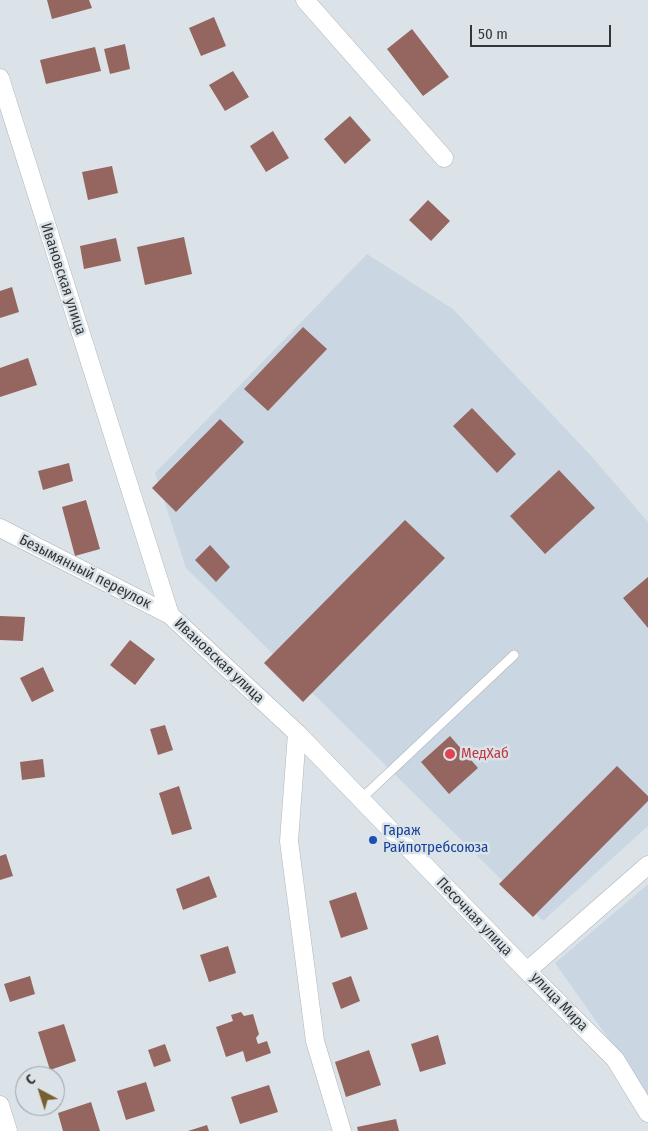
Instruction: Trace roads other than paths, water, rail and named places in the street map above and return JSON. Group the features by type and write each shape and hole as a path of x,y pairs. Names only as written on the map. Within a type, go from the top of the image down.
{"street":[{"path":"305,0 444,158"},
{"name":"Ивановская улица","path":"0,78 170,615 297,733"},
{"name":"Безымянный переулок","path":"0,528 170,615"},
{"path":"297,733 289,841 315,1041 342,1131"},
{"name":"Песочная улица","path":"297,733 527,971"},
{"name":"улица Мира","path":"648,865 527,971 615,1059 648,1114"},
{"path":"0,1107 8,1131"}],"lane":[{"path":"361,799 514,655"}],"place":[{"name":"МедХаб","path":"450,754"},
{"name":"Гараж Райпотребсоюза","path":"373,840"}]}
